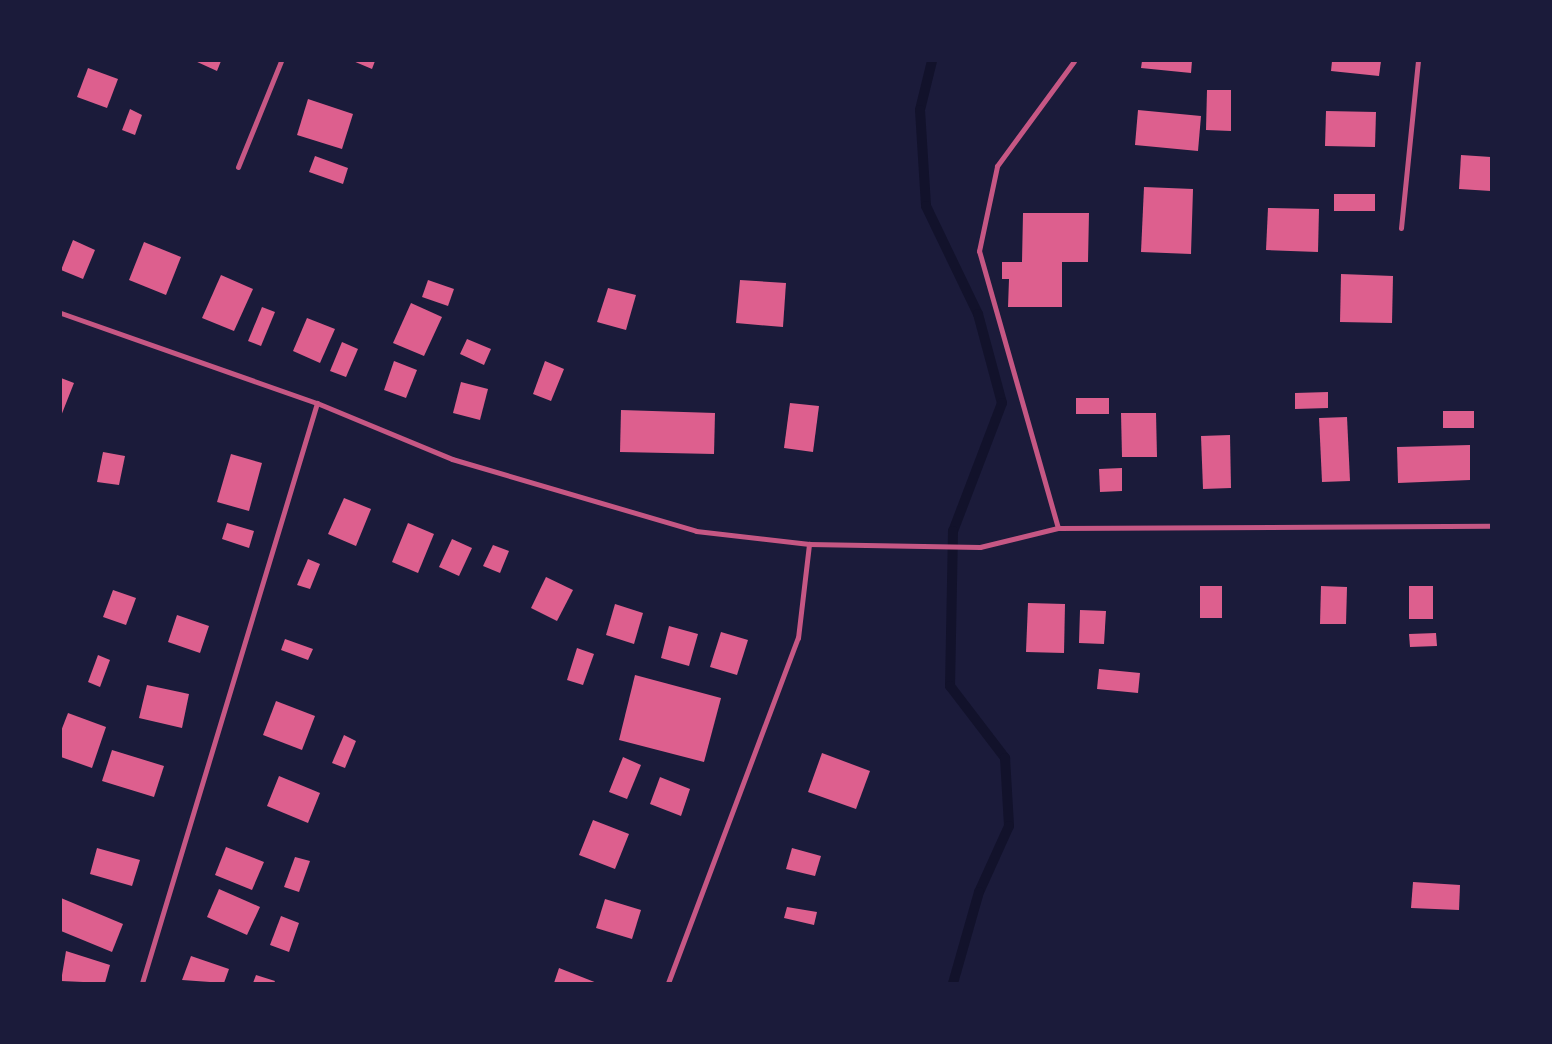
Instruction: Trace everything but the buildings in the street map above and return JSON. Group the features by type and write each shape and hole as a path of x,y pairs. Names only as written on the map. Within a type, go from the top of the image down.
{"street":[{"path":"238,167 281,61"},
{"path":"1058,528 979,251 997,166 1074,61"},
{"path":"1402,228 1418,61"},
{"path":"61,313 317,403 452,459 696,531 809,544 980,547 1058,528 1491,526"},
{"path":"142,983 317,403"},
{"path":"668,983 798,638 809,544"}],"waterway":[{"path":"932,61 920,110 926,206 978,314 1002,403 953,531 950,686 1005,758 1009,826 979,892 953,983"}]}
